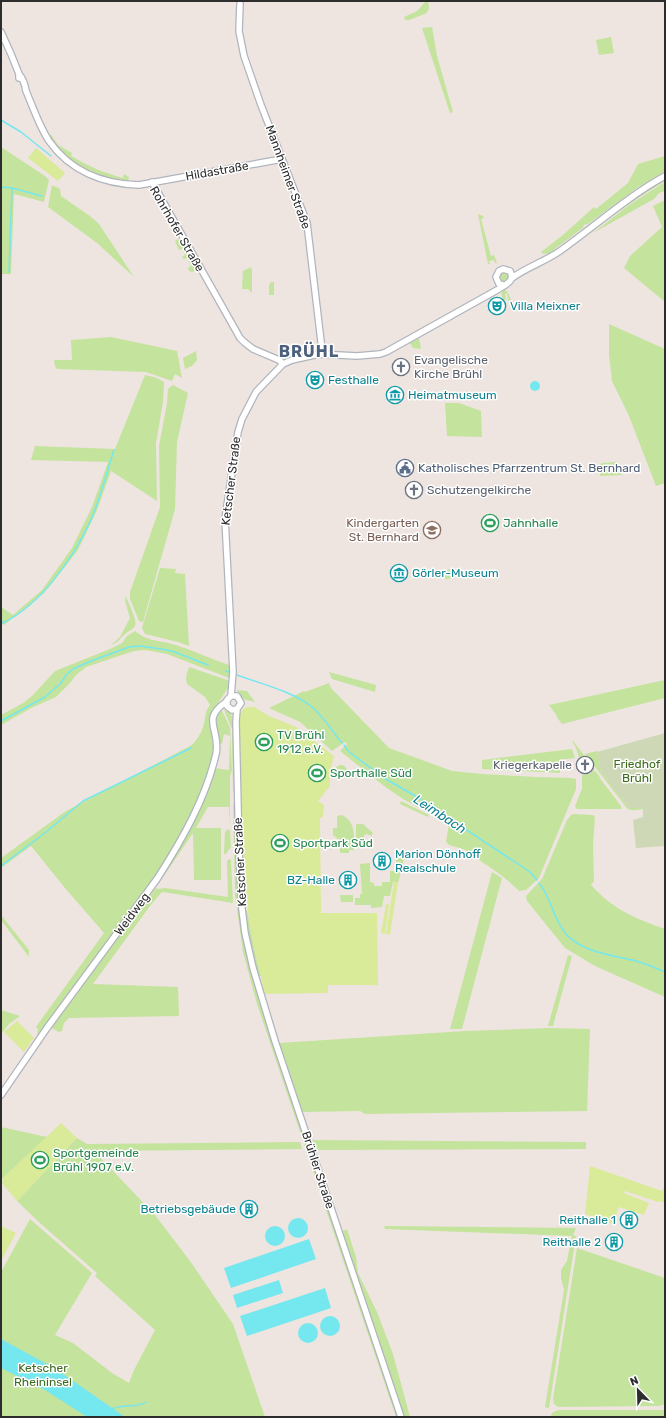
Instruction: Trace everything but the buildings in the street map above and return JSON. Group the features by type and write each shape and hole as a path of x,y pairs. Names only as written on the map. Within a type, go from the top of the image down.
{"main road":[{"name":"Mannheimer Straße","path":"240,2 239,31 244,56 307,223 322,350 324,354"},
{"name":"Rohrhofer Straße","path":"1,32 46,134 58,151 68,162 89,174 110,182 139,185 152,182 240,338 253,349 279,360 283,364"},
{"name":"Hildastraße","path":"152,182 282,159"},
{"path":"497,282 504,285 510,283 512,278 526,268 551,257 665,176"},
{"path":"491,292 497,282 496,275 499,271 503,269 510,271 526,268"},
{"path":"510,271 512,278"},
{"name":"Ketscher Straße","path":"262,1001 248,948 242,909 238,845 236,721 231,707 241,703 234,696 224,519 238,432 242,419 256,392 283,364 292,360 324,354 357,356 386,352 504,285"},
{"path":"231,707 234,696"},
{"name":"Weidweg","path":"1,1095 52,1021 157,879 183,835 204,791 216,752 217,737 212,720 214,713 217,708 231,707"},
{"name":"Brühler Straße","path":"262,1001 401,1417"}],"green space":[{"path":"426,1 428,1 429,8 427,13 409,20 405,20 404,17 417,11"},
{"path":"432,27 437,56 453,112 450,113 422,28"},
{"path":"611,37 614,53 599,55 596,40"},
{"path":"25,83 48,133 58,145 72,153 71,156 96,169 123,178 124,174 129,177 128,181 106,179 94,174 73,161 64,153 49,136 42,124"},
{"path":"1,147 49,180 44,202 14,194 11,274 1,274"},
{"path":"36,148 65,173 58,181 28,158"},
{"path":"665,156 665,171 637,188 588,224 583,225 584,227 548,254 541,253 594,207 596,209 628,183 638,164"},
{"path":"665,179 665,181 589,232 631,201"},
{"path":"665,182 665,191 659,193 654,199 593,233 629,205"},
{"path":"52,185 60,189 61,196 99,224 134,277 97,243 48,207"},
{"path":"665,200 665,302 624,268 630,256 662,227 653,206"},
{"path":"478,214 484,218 481,219 491,256 494,255 497,263 495,263 494,260 489,261 490,264 488,264"},
{"path":"181,238 196,265 196,269 193,272 189,271 188,268 191,266 187,258 184,259 182,257 185,255 182,249 179,250 175,241"},
{"path":"251,267 252,293 248,289 242,289 243,271"},
{"path":"504,272 509,277 504,282 499,277"},
{"path":"271,282 274,282 274,295 269,295 269,285"},
{"path":"503,289 508,292 511,301 508,300 507,293 505,294 506,299 503,302 501,290"},
{"path":"609,324 665,349 665,483 656,486 629,416 612,381 609,355"},
{"path":"111,337 177,351 182,378 175,374 172,381 146,372 57,369 55,366 54,360 72,360 71,340"},
{"path":"419,338 421,349 413,348 410,343"},
{"path":"196,351 197,360 192,366 185,369 183,358"},
{"path":"145,375 157,378 164,382 163,402 156,443 157,501 111,471 97,510 78,550 44,593 4,625 1,623 1,607 13,615 42,590 72,548 92,507 108,462 31,460 35,446 115,449"},
{"path":"173,385 188,393 177,442 175,509 143,622 139,621 130,599 130,592 160,507 159,446 168,389"},
{"path":"445,403 459,403 481,411 482,437 447,436"},
{"path":"617,462 622,475 600,476 599,465 602,463"},
{"path":"160,568 176,569 175,573 185,574 189,646 145,634 142,628"},
{"path":"450,569 451,578 446,579 443,575 443,571"},
{"path":"126,596 136,624 117,642 110,646 120,637 130,618 125,601"},
{"path":"135,631 149,639 176,645 229,665 229,678 167,654 146,650 134,651 86,667 76,675 56,697 33,707 1,725 1,715 23,703 32,696 55,671 122,643 127,636"},
{"path":"189,667 230,681 228,688 211,715 210,724 214,741 214,753 211,767 202,790 186,826 145,892 37,1037 38,1029 36,1027 104,933 31,846 1,868 1,858 66,811 192,745 201,732 207,710 210,705 205,697 187,684 186,678"},
{"path":"329,672 376,685 375,692 332,679"},
{"path":"665,680 665,698 562,724 549,705"},
{"path":"329,683 331,688 389,748 452,771 576,779 576,789 539,878 526,890 519,891 499,874 465,850 448,844 446,842 449,824 403,799 384,786 340,751 347,744 345,742 332,751 300,722 269,708 304,691 305,692"},
{"path":"237,690 247,691 255,702 241,697"},
{"name":"Sportpark Süd","path":"247,707 254,707 269,716 296,727 334,756 330,772 330,786 318,801 324,805 323,817 320,818 321,913 377,913 378,985 328,985 328,993 264,994 249,919 241,855 239,715"},
{"path":"224,710 230,711 232,717 235,789 233,792 232,729"},
{"path":"222,711 230,727 232,770 230,776 230,826 229,807 208,807 196,828 221,828 221,880 194,880 193,833 161,880 186,837 201,806 214,768 229,770 230,736 224,734 222,744 219,743 215,721 218,714"},
{"name":"Friedhof Brühl","path":"665,733 665,846 636,848 633,820 643,817 643,808 629,808 602,773 597,752"},
{"path":"573,741 587,759 580,761"},
{"path":"572,749 575,758 559,760 560,773 482,769 482,760"},
{"path":"597,751 602,773 629,808 643,809 629,810 585,754"},
{"path":"588,760 593,767 589,772 582,774 581,763"},
{"path":"341,765 345,767 347,771 345,775 341,777 337,775 335,771 337,767"},
{"path":"594,770 621,806 621,809 577,809 575,806 582,789 582,775 589,774"},
{"path":"401,801 429,815 428,817 400,804"},
{"path":"234,804 241,918 247,952 257,991 307,1142 317,1175 316,1179 257,1004 243,952 235,895"},
{"path":"574,814 593,815 595,817 593,845 594,881 591,885 616,907 634,917 665,929 665,997 595,966 565,948 527,901 526,896 542,879 567,820"},
{"path":"342,815 350,821 353,830 354,850 349,850 349,853 340,853 340,841 333,835 333,828 337,828 337,816"},
{"path":"357,824 363,824 373,833 371,836 367,834 364,835 364,848 356,848"},
{"path":"228,829 230,831 231,847 225,855 225,832"},
{"path":"396,858 404,858 399,880 398,882 393,882 390,896 384,896 382,907 371,908 371,905 355,905 355,898 360,898 360,894 362,894 360,864 370,863 370,882 374,883 374,886 382,886 382,882 390,882 390,871 397,871"},
{"path":"229,859 231,860 233,903 163,892 161,893 93,984 178,987 179,1016 69,1018 64,1023 62,1031 59,1032 50,1027 156,888 228,897 227,861"},
{"path":"492,872 502,878 462,1029 450,1029"},
{"path":"394,881 398,882 390,935 386,934"},
{"path":"340,895 353,895 353,902 341,902"},
{"path":"386,904 389,905 385,934 381,933"},
{"path":"245,910 247,910 261,976 258,976 248,935"},
{"path":"1,915 29,950 29,957 1,920"},
{"path":"568,955 572,956 553,1026 548,1026"},
{"path":"1,1010 20,1016 9,1024 1,1034"},
{"path":"17,1021 34,1038 24,1052 4,1032"},
{"path":"549,1028 590,1029 587,1111 365,1114 360,1111 302,1112 279,1043 465,1031"},
{"name":"Sportgemeinde Brühl 1907 e.V.","path":"61,1123 77,1138 17,1201 2,1183 3,1178"},
{"path":"1,1127 47,1137 3,1178 1,1178"},
{"name":"Ketscher Rheininsel","path":"77,1138 87,1144 300,1142 302,1149 94,1151 155,1215 190,1261 233,1324 265,1417 1,1417 1,1272 30,1219 92,1273 55,1335 73,1343 112,1373 129,1383 134,1370 155,1330 95,1276 97,1273 17,1201"},
{"path":"312,1140 586,1142 586,1149 315,1150"},
{"path":"590,1166 662,1191 665,1187 665,1203 625,1191 624,1193 649,1203 644,1215 619,1207 613,1224 585,1214"},
{"path":"319,1189 323,1192 399,1417 396,1417"},
{"path":"1,1226 16,1233 1,1261"},
{"path":"384,1226 576,1228 573,1235 576,1236 549,1408 545,1407 564,1290 561,1270 567,1261 572,1236 385,1229"},
{"path":"347,1229 356,1257 358,1273 377,1312 393,1354 410,1417 404,1417 341,1232"},
{"path":"577,1248 665,1278 665,1404 659,1406 558,1407 554,1404 553,1399"},
{"path":"559,1410 665,1410 665,1417 550,1417 553,1412"}],"water":[{"path":"535,381 540,386 535,391 530,386"},
{"path":"298,1218 305,1221 308,1228 305,1235 298,1238 291,1235 288,1228 291,1221"},
{"path":"275,1226 282,1229 285,1236 282,1243 275,1246 268,1243 265,1236 268,1229"},
{"path":"309,1239 316,1259 231,1288 224,1268"},
{"path":"279,1280 283,1293 237,1308 233,1295"},
{"path":"325,1288 331,1308 247,1336 240,1316"},
{"path":"330,1316 337,1319 340,1326 337,1333 330,1336 323,1333 320,1326 323,1319"},
{"path":"308,1323 315,1326 318,1333 315,1340 308,1343 301,1340 298,1333 301,1326"},
{"path":"1,1339 56,1369 125,1417 87,1417 45,1390 1,1368"}],"waterway":[{"path":"1,120 21,132 51,156"},
{"path":"1,187 12,188 42,196"},
{"path":"9,272 12,188"},
{"path":"1,621 3,623 30,605 65,566 94,514 114,450"},
{"name":"Leimbach","path":"1,721 45,697 61,683 66,675 73,669 129,647 140,646 172,651 208,665"},
{"name":"Leimbach","path":"237,675 276,688 304,701 320,715 342,743"},
{"name":"Leimbach","path":"344,745 348,751 384,778 417,797 530,872 537,880"},
{"path":"1,866 46,832 83,801 191,748"},
{"name":"Leimbach","path":"539,883 558,922 566,934 573,940 590,949 608,955 636,961 665,972"},
{"path":"112,1409 121,1406 138,1405 146,1402"}],"place":[{"name":"Villa Meixner","path":"497,306"},
{"name":"Evangelische Kirche Brühl","path":"401,367"},
{"name":"Festhalle","path":"315,380"},
{"name":"Heimatmuseum","path":"395,395"},
{"name":"Katholisches Pfarrzentrum St. Bernhard","path":"405,468"},
{"name":"Schutzengelkirche","path":"414,490"},
{"name":"Jahnhalle","path":"490,523"},
{"name":"Kindergarten St. Bernhard","path":"432,530"},
{"name":"Görler-Museum","path":"399,573"},
{"name":"TV Brühl 1912 e.V.","path":"264,742"},
{"name":"Kriegerkapelle","path":"585,765"},
{"name":"Sporthalle Süd","path":"317,773"},
{"name":"Sportpark Süd","path":"280,843"},
{"name":"Marion Dönhoff Realschule","path":"382,861"},
{"name":"BZ-Halle","path":"348,880"},
{"name":"Sportgemeinde Brühl 1907 e.V.","path":"40,1160"},
{"name":"Betriebsgebäude","path":"249,1209"},
{"name":"Reithalle 1","path":"629,1220"},
{"name":"Reithalle 2","path":"614,1242"}],"district":[{"name":"BRÜHL","path":"309,351"}]}
